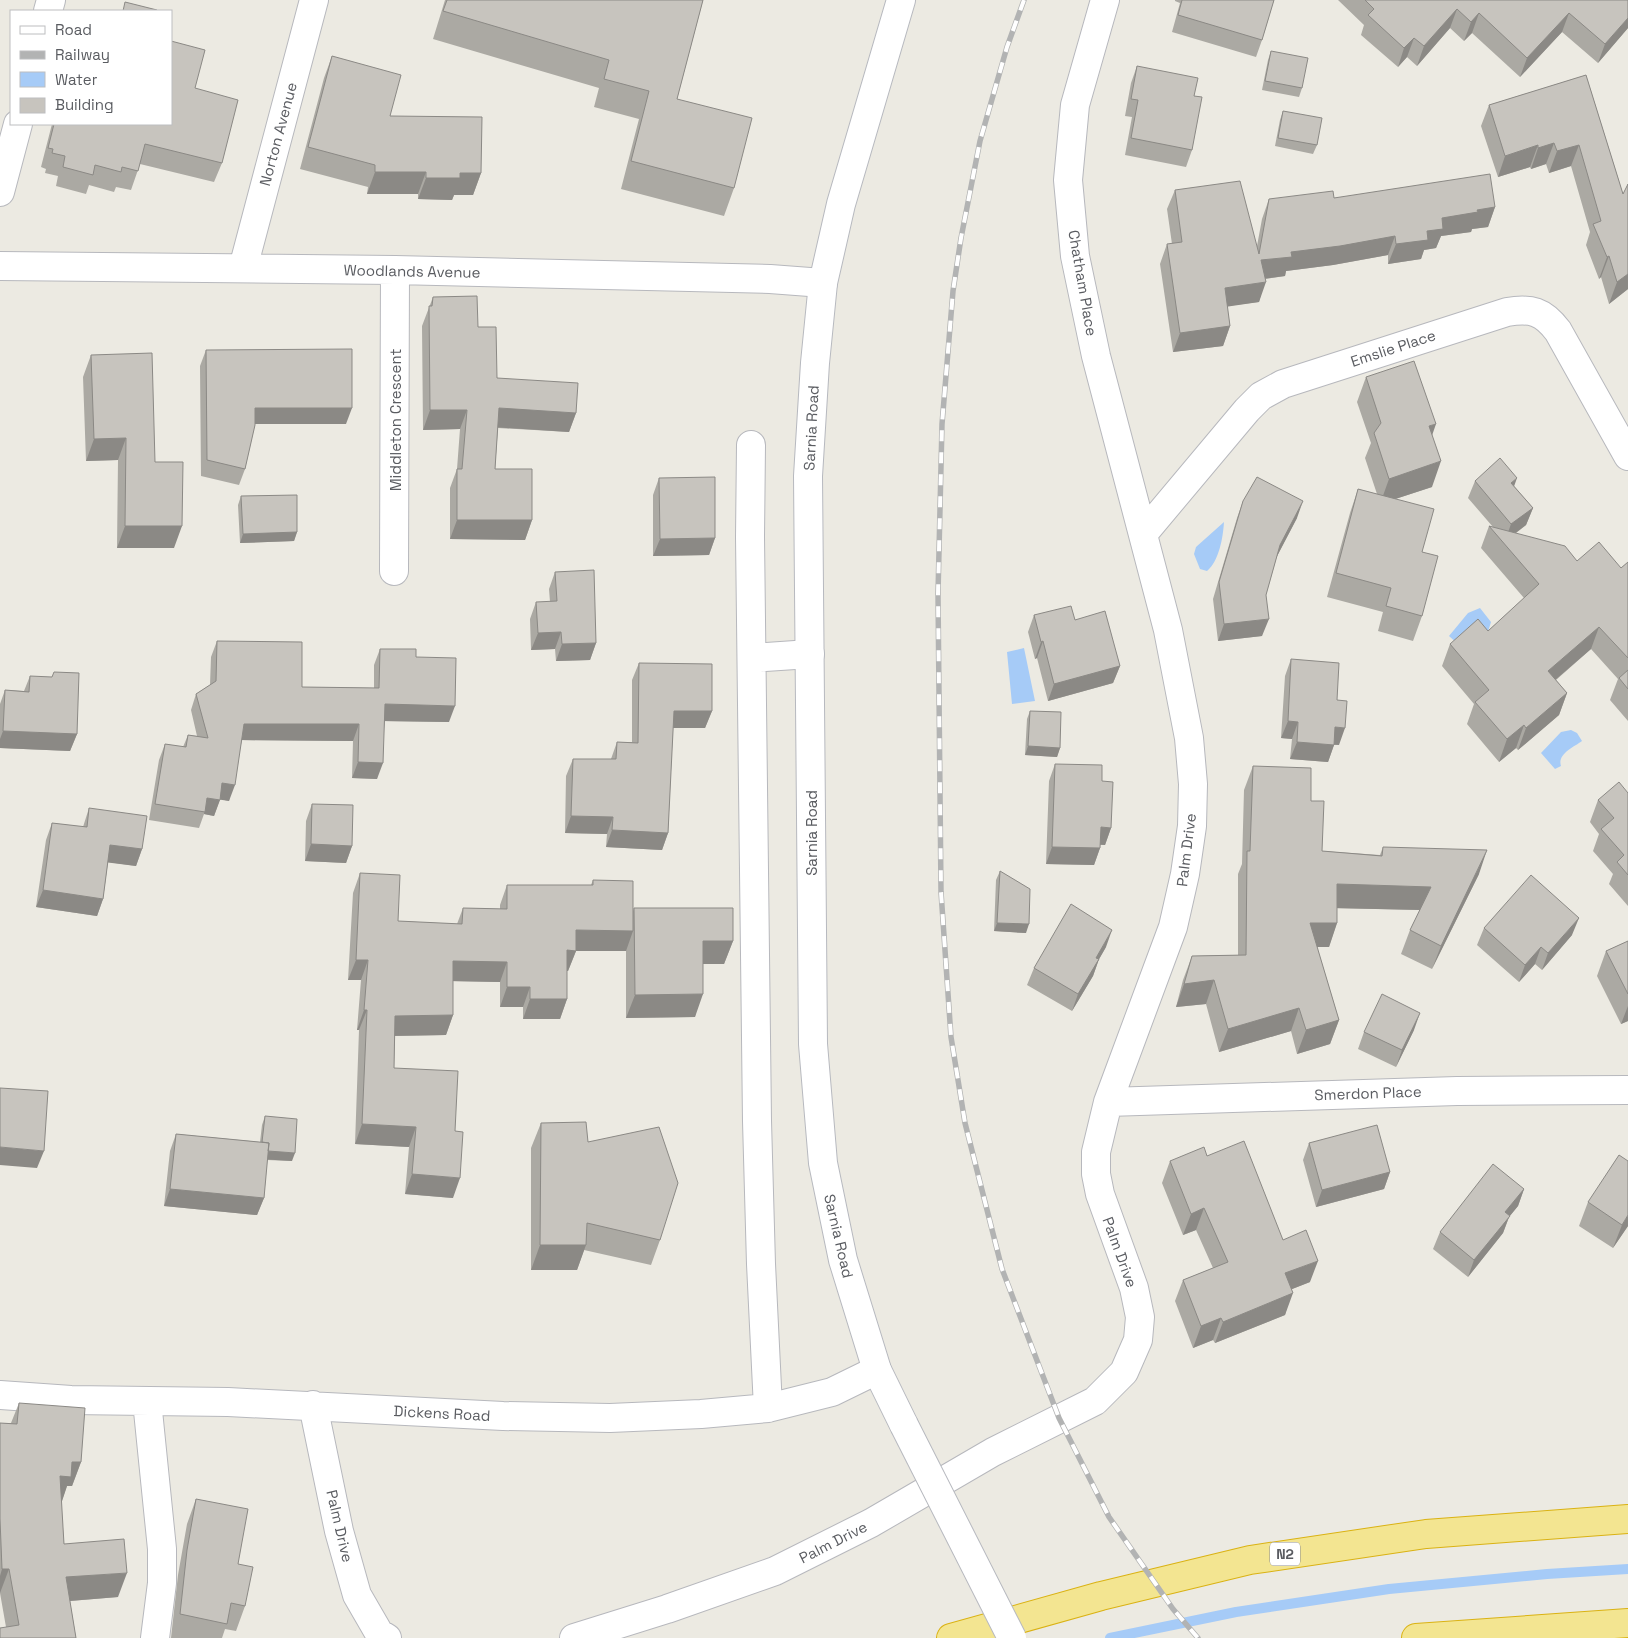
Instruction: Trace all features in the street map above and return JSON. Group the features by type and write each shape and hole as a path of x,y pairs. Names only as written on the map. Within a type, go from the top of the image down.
{"highway":[{"name":"N2","path":"951,1638 1101,1596 1250,1560 1426,1534 1628,1520"},
{"path":"1416,1638 1628,1624"}],"street":[{"name":"Norton Avenue","path":"243,268 314,0"},
{"name":"Sarnia Road","path":"901,0 841,204 824,283 815,363 808,476 813,1044 823,1163 843,1260 877,1370 1012,1638"},
{"name":"Chatham Place","path":"1105,0 1074,105 1068,180 1075,256 1096,356 1143,534"},
{"path":"0,192 18,125"},
{"name":"Woodlands Avenue","path":"0,266 395,270 770,279 824,283"},
{"name":"Middleton Crescent","path":"394,571 395,270"},
{"name":"Emslie Place","path":"1143,534 1247,410 1262,396 1283,384 1520,309 1537,312 1549,319 1558,331 1628,456"},
{"path":"751,445 750,537 757,1121 768,1408"},
{"name":"Palm Drive","path":"574,1638 667,1609 775,1571 871,1523 993,1452 1095,1401 1124,1372 1138,1340 1140,1317 1134,1288 1100,1194 1096,1174 1096,1152 1108,1102 1173,926 1185,874 1192,826 1193,784 1189,738 1168,630 1143,534"},
{"path":"752,658 810,654"},
{"name":"Smerdon Place","path":"1108,1102 1458,1091 1628,1090"},
{"name":"Dickens Road","path":"0,1395 71,1400 313,1406 504,1416 610,1418 701,1414 768,1408 832,1392 877,1370"},
{"path":"147,1401 162,1549 162,1583 155,1638"},
{"name":"Palm Drive","path":"313,1406 339,1531 357,1596 379,1633 387,1638"}],"water":[{"path":"1224,522 1221,542 1215,561 1207,571 1200,569 1194,554 1196,547"},
{"path":"1480,608 1491,622 1487,635 1459,645 1449,636 1468,613"},
{"path":"1024,648 1035,701 1012,704 1007,652"},
{"path":"1571,730 1577,733 1582,741 1564,754 1560,762 1561,766 1555,769 1541,753 1561,732"}],"building":[{"path":"447,0 703,0 677,99 752,118 734,188 631,161 649,91 604,79 609,60 443,11"},
{"path":"1182,0 1274,0 1262,40 1178,15"},
{"path":"1365,0 1628,0 1628,18 1605,44 1569,13 1527,58 1479,13 1471,22 1457,9 1424,46 1414,38 1404,48 1368,15 1374,9"},
{"path":"125,2 157,10 123,10"},
{"path":"172,41 205,50 195,88 238,100 222,163 145,144 138,171 122,167 121,172 95,165 93,175 63,167 65,156 52,153 53,149 48,148 54,125 172,125"},
{"path":"1271,51 1308,58 1302,88 1265,81"},
{"path":"332,56 401,75 390,116 482,117 481,173 460,173 460,178 426,178 426,172 375,172 375,165 308,147"},
{"path":"1137,66 1198,78 1194,96 1202,97 1192,150 1131,138 1138,100 1131,99"},
{"path":"1586,75 1623,194 1628,184 1628,274 1617,282 1609,256 1607,257 1593,224 1601,221 1579,145 1557,151 1554,143 1538,148 1538,145 1505,156 1489,105"},
{"path":"1283,111 1322,118 1317,145 1278,138"},
{"path":"1490,174 1495,207 1442,218 1443,229 1427,231 1428,240 1396,244 1395,236 1340,246 1291,252 1292,257 1261,260 1266,282 1225,288 1230,326 1180,333 1167,244 1182,242 1175,190 1240,181 1259,254 1269,199 1333,191 1334,198"},
{"path":"477,296 478,327 496,327 497,378 578,383 576,413 499,408 495,469 532,469 532,520 457,520 457,469 462,469 467,410 430,410 429,306 432,306 433,297"},
{"path":"352,349 352,408 255,408 255,425 245,469 207,460 206,350"},
{"path":"152,353 155,462 183,462 182,526 125,526 126,438 94,439 91,355"},
{"path":"1414,361 1436,424 1429,426 1441,461 1389,479 1374,433 1381,423 1366,377"},
{"path":"1500,458 1517,478 1511,483 1533,508 1511,524 1475,481"},
{"path":"715,477 715,538 660,539 659,478"},
{"path":"1257,477 1303,501 1280,545 1266,595 1269,619 1224,624 1219,582 1243,501"},
{"path":"1358,489 1434,509 1422,552 1438,556 1422,616 1386,606 1391,588 1336,573"},
{"path":"297,495 297,532 243,534 241,496"},
{"path":"1489,526 1565,546 1577,561 1599,542 1621,568 1628,562 1628,658 1599,627 1548,671 1567,693 1526,728 1524,725 1507,739 1475,702 1489,690 1450,644 1478,619 1488,631 1539,584"},
{"path":"594,570 596,643 562,644 561,632 538,633 536,602 557,601 555,572"},
{"path":"1071,606 1075,620 1105,611 1120,666 1054,684 1034,615"},
{"path":"217,641 302,642 302,687 379,688 380,649 416,649 416,657 456,658 455,706 385,704 383,763 358,762 359,724 244,724 235,785 222,783 220,800 207,798 205,812 155,804 165,744 186,747 188,735 208,738 196,694 216,681"},
{"path":"1291,659 1339,663 1337,700 1347,701 1345,728 1335,727 1334,745 1297,742 1298,722 1288,721"},
{"path":"639,663 712,664 712,711 674,711 668,833 612,830 613,817 571,816 573,759 616,759 617,742 638,743"},
{"path":"1628,670 1628,689 1619,678"},
{"path":"54,672 79,673 77,734 3,731 5,690 29,692 30,676 52,677"},
{"path":"1030,711 1061,712 1060,748 1028,746"},
{"path":"1055,764 1102,765 1102,781 1113,782 1111,828 1101,827 1100,848 1052,847"},
{"path":"1253,766 1311,768 1311,801 1324,801 1322,851 1382,856 1383,847 1487,850 1441,946 1410,930 1431,887 1337,884 1337,923 1310,923 1339,1020 1306,1030 1299,1008 1228,1029 1214,980 1184,984 1192,956 1246,955 1247,851 1250,851"},
{"path":"1619,782 1628,793 1628,875 1617,862 1624,855 1601,829 1614,818 1598,800"},
{"path":"312,804 353,805 352,846 311,844"},
{"path":"89,808 147,816 142,849 110,845 103,899 43,890 52,823 87,827"},
{"path":"1000,871 1030,889 1029,924 997,923"},
{"path":"360,873 400,875 398,921 462,924 463,908 507,909 507,885 593,885 593,880 633,881 633,931 576,930 576,951 567,950 567,999 530,999 530,987 507,987 507,962 453,961 453,1015 395,1016 394,1068 458,1071 455,1131 463,1132 460,1178 412,1174 416,1127 362,1124 367,1010 364,1010 368,960 356,960"},
{"path":"1531,875 1579,918 1548,953 1541,947 1525,965 1484,928"},
{"path":"1071,904 1112,930 1096,958 1099,959 1078,994 1034,968"},
{"path":"634,908 733,908 733,941 703,941 703,994 635,995"},
{"path":"1628,941 1628,994 1606,951"},
{"path":"1382,994 1420,1013 1402,1050 1364,1032"},
{"path":"0,1088 48,1091 44,1151 0,1147"},
{"path":"265,1116 297,1119 295,1153 268,1151 269,1143 262,1142"},
{"path":"586,1122 588,1142 659,1127 678,1183 660,1240 587,1223 586,1245 540,1245 541,1123"},
{"path":"1377,1125 1390,1172 1322,1190 1309,1143"},
{"path":"176,1134 269,1143 264,1198 170,1189"},
{"path":"1244,1141 1283,1240 1306,1230 1318,1261 1285,1273 1293,1293 1223,1322 1221,1318 1201,1326 1183,1280 1228,1262 1204,1208 1191,1214 1170,1161 1204,1147 1207,1156"},
{"path":"1619,1155 1628,1161 1628,1215 1622,1225 1588,1202"},
{"path":"1493,1164 1524,1189 1505,1212 1510,1216 1474,1260 1440,1232"},
{"path":"19,1403 85,1408 81,1462 72,1462 71,1477 60,1476 64,1544 124,1539 127,1573 66,1577 76,1638 0,1638 0,1628 19,1625 9,1569 2,1569 0,1423 17,1424"},
{"path":"196,1499 248,1509 238,1564 253,1567 245,1606 231,1603 227,1624 180,1614 187,1550"}],"waterway":[{"path":"1110,1638 1236,1612 1389,1589 1547,1574 1628,1569"}],"railway":[{"path":"1024,0 1007,47 980,141 961,238 953,291 942,424 938,594 941,892 951,1037 965,1123 1002,1269 1059,1418 1109,1517 1173,1609 1198,1638"}]}
